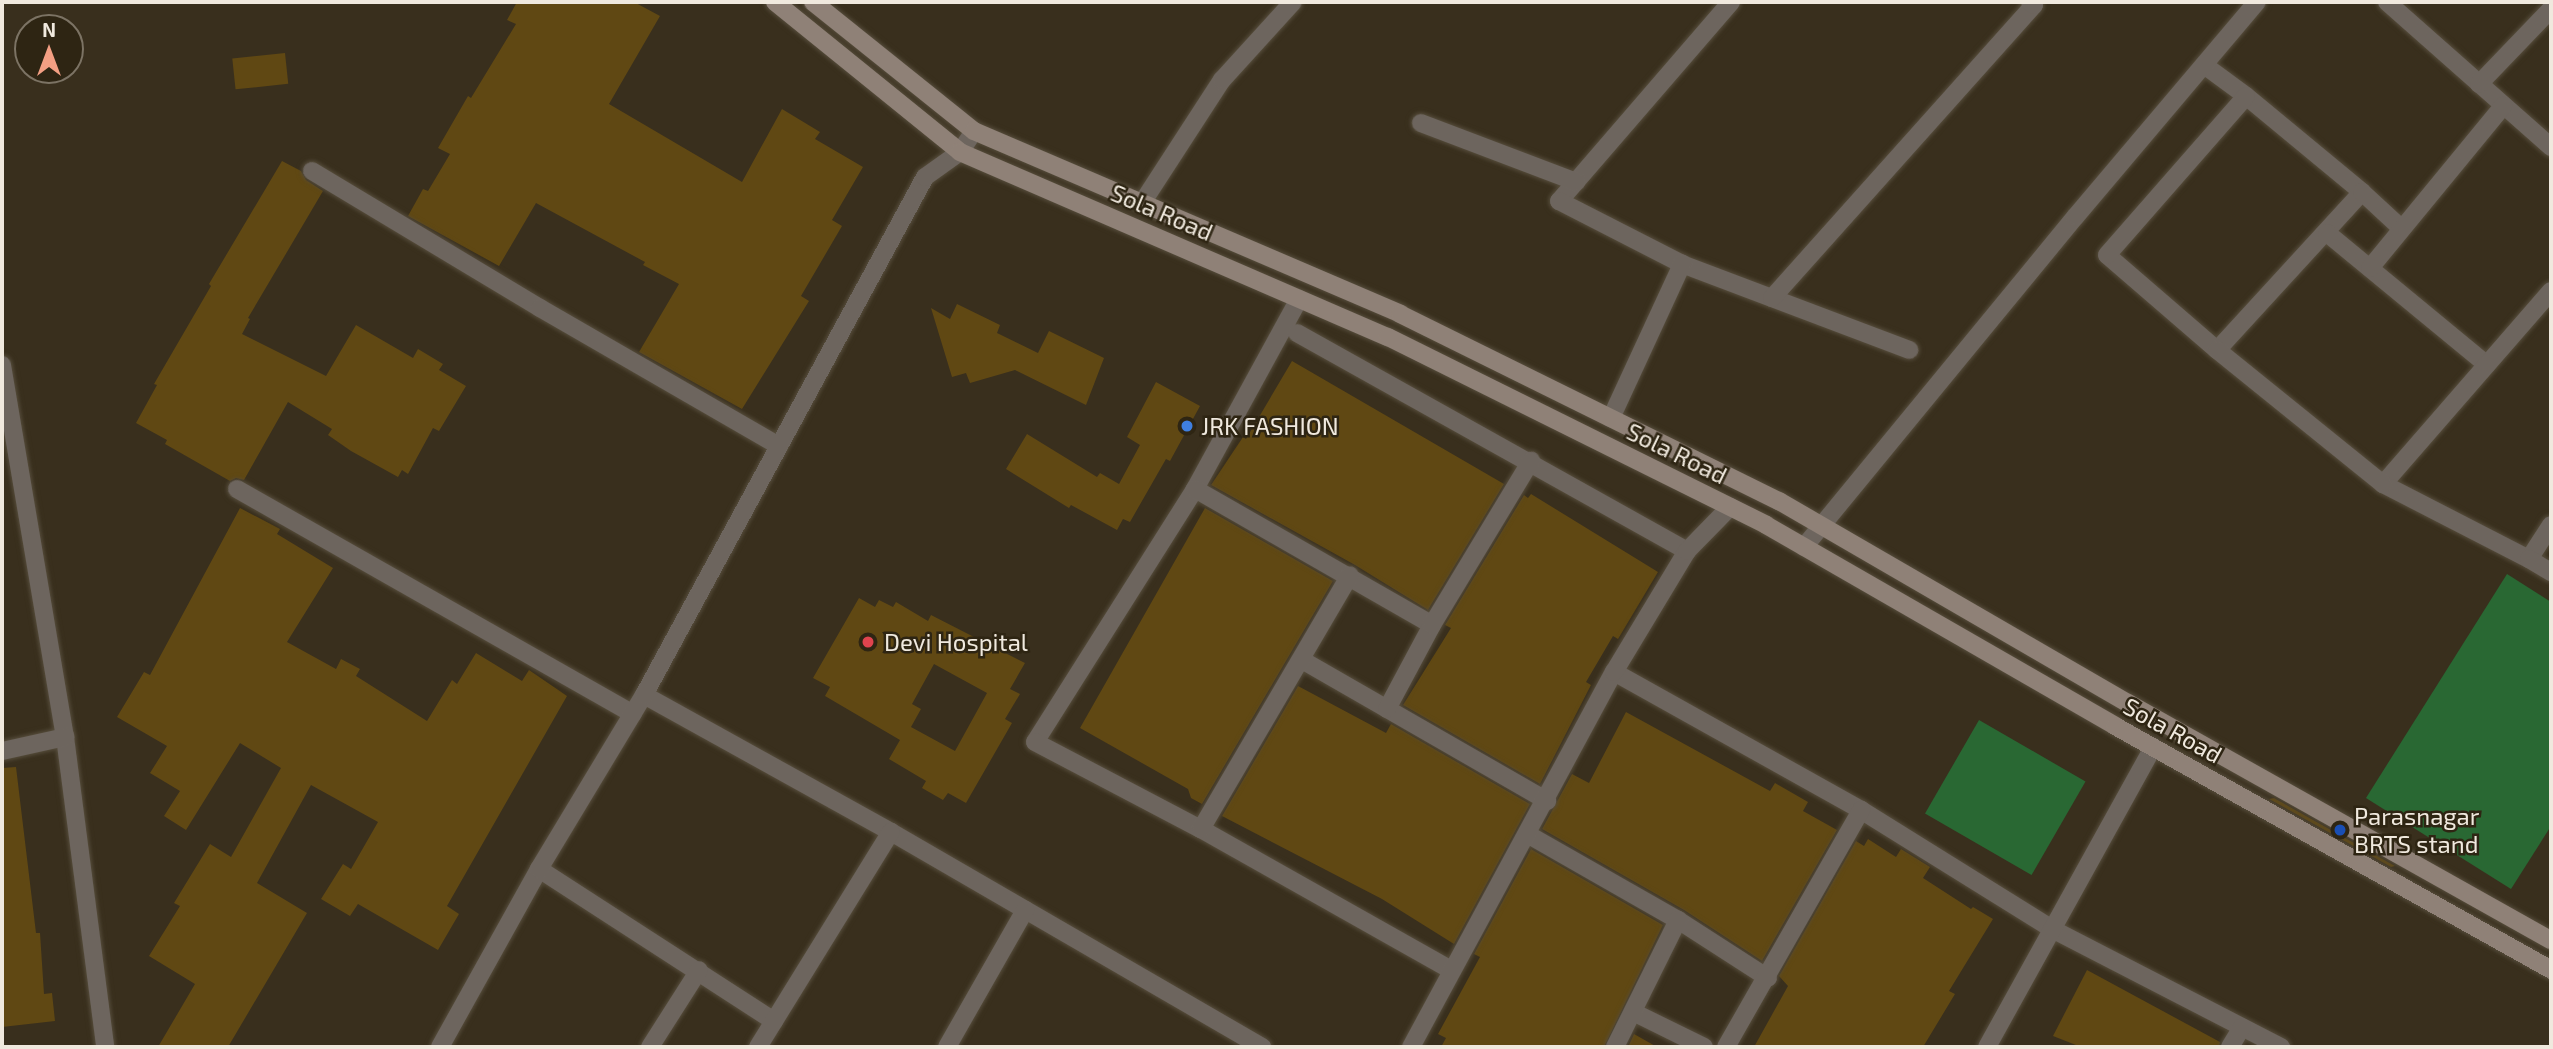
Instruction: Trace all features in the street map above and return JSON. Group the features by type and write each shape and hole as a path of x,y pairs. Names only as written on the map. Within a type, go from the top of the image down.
{"main road":[{"name":"Sola Road","path":"775,2 960,152 1388,337 1730,507 2551,971"},
{"name":"Sola Road","path":"813,2 974,131 1400,314 1779,501 2128,703 2551,940"}],"street":[{"path":"1143,203 1222,80 1293,2"},
{"path":"1731,2 1559,201 1682,264 1909,350"},
{"path":"1772,298 2034,5 2030,2"},
{"path":"2387,2 2551,147"},
{"path":"1804,547 2204,65 2249,5"},
{"path":"2479,85 2551,9"},
{"path":"2204,65 2246,96 2362,192 2402,229"},
{"path":"2246,96 2107,256 2217,350 2383,484 2551,572"},
{"path":"2370,268 2503,106"},
{"path":"1421,124 1576,182"},
{"path":"440,1047 539,869 644,695 925,177 960,152 974,131"},
{"path":"312,171 540,308 779,446"},
{"path":"2217,350 2362,192"},
{"path":"2327,233 2487,365"},
{"path":"1611,418 1682,264"},
{"path":"2383,484 2551,291"},
{"path":"1299,299 1195,489 1035,742 1201,829 1451,970"},
{"path":"1297,333 1531,461 1687,551"},
{"path":"2,365 65,737 105,1047"},
{"path":"1387,709 1432,625 1531,461"},
{"path":"237,489 633,714"},
{"path":"1195,489 1350,575 1432,625"},
{"path":"1411,1047 1451,970 1547,801 1614,672 1687,551 1730,507"},
{"path":"2529,559 2551,525"},
{"path":"1201,829 1350,575"},
{"path":"1302,660 1547,801"},
{"path":"1614,672 1861,810 2052,929 2281,1047"},
{"path":"644,695 891,832 1262,1047"},
{"path":"2,751 65,737"},
{"path":"1987,1047 2153,747"},
{"path":"1726,1047 1768,978 1861,810"},
{"path":"758,1047 891,832"},
{"path":"1527,834 1678,919 1768,978"},
{"path":"539,869 774,1021"},
{"path":"947,1047 1025,909"},
{"path":"1615,1047 1678,919"},
{"path":"650,1047 699,970"},
{"path":"1633,1012 1704,1047"},
{"path":"2230,1047 2242,1027"}],"green space":[{"path":"2507,574 2551,602 2551,826 2511,889 2366,798"},
{"path":"1979,720 2086,781 2032,875 1925,814"}],"building":[{"path":"517,2 634,2 660,16 609,104 742,182 782,109 820,132 815,139 863,167 832,220 842,226 801,296 809,301 742,409 639,352 679,284 643,265 645,262 536,203 499,266 408,216 423,189 428,191 450,154 438,148 468,96 471,98 516,24 507,20"},
{"path":"285,53 288,84 236,89 232,59"},
{"path":"282,161 301,171 306,180 323,191 248,318 250,319 242,334 326,376 356,325 413,358 418,349 443,364 439,370 466,386 439,431 433,428 408,474 402,470 398,477 351,451 328,435 332,429 288,402 244,480 236,478 230,481 165,444 167,440 136,423 157,385 154,384 211,286 209,284"},
{"path":"957,304 1000,325 997,333 1038,353 1049,331 1104,358 1086,405 1015,370 970,383 966,373 952,377 931,308 950,319"},
{"path":"1292,361 1504,484 1428,610 1355,565 1211,485 1243,437 1246,439"},
{"path":"1156,382 1200,406 1170,461 1166,459 1130,522 1123,519 1117,530 1071,505 1069,508 1006,469 1027,434 1097,477 1100,473 1119,484 1140,445 1127,437"},
{"path":"1531,494 1658,572 1618,639 1613,636 1586,682 1591,685 1540,784 1403,705 1451,628 1445,625 1524,495 1528,498"},
{"path":"240,508 280,529 277,534 333,568 287,642 336,669 341,659 360,669 356,676 427,721 452,680 457,684 476,653 522,681 529,670 567,696 447,906 459,914 438,950 358,904 350,916 321,899 343,864 351,869 378,822 311,785 257,883 307,913 228,1047 158,1047 195,984 149,956 180,906 174,903 210,844 231,857 281,768 240,743 186,830 164,816 180,791 150,773 167,746 117,717 144,672 150,675"},
{"path":"1205,508 1333,581 1202,804 1191,798 1188,789 1080,728"},
{"path":"859,598 875,607 879,600 893,607 896,602 928,621 931,615 1025,663 1010,689 1020,694 1005,719 1012,723 966,803 948,793 943,800 922,788 926,781 889,759 900,740 825,696 830,687 813,678","holes":["934,664 987,693 955,751 911,727 921,709 912,704"]},
{"path":"1298,686 1386,733 1391,724 1530,804 1454,944 1382,899 1222,816"},
{"path":"1626,712 1770,791 1775,783 1808,802 1803,811 1837,830 1762,961 1684,910 1542,829 1572,774 1589,783"},
{"path":"16,767 36,933 40,933 44,994 52,993 55,1021 2,1027 2,768"},
{"path":"2274,798 2395,866 2391,867 2269,799"},
{"path":"1868,839 1896,857 1901,849 1930,867 1923,878 1971,909 1973,907 1993,919 1949,991 1955,994 1923,1047 1754,1047 1788,986 1779,976 1856,841 1864,846"},
{"path":"1531,849 1663,925 1604,1047 1441,1047 1446,1038 1438,1034 1480,957 1474,954"},
{"path":"2087,970 2220,1042 2219,1047 2081,1047 2053,1036"},
{"path":"1634,1034 1657,1047 1628,1047"}],"place":[{"name":"JRK FASHION","path":"1187,426"},
{"name":"Devi Hospital","path":"868,642"},
{"name":"Parasnagar BRTS stand","path":"2340,830"}]}
